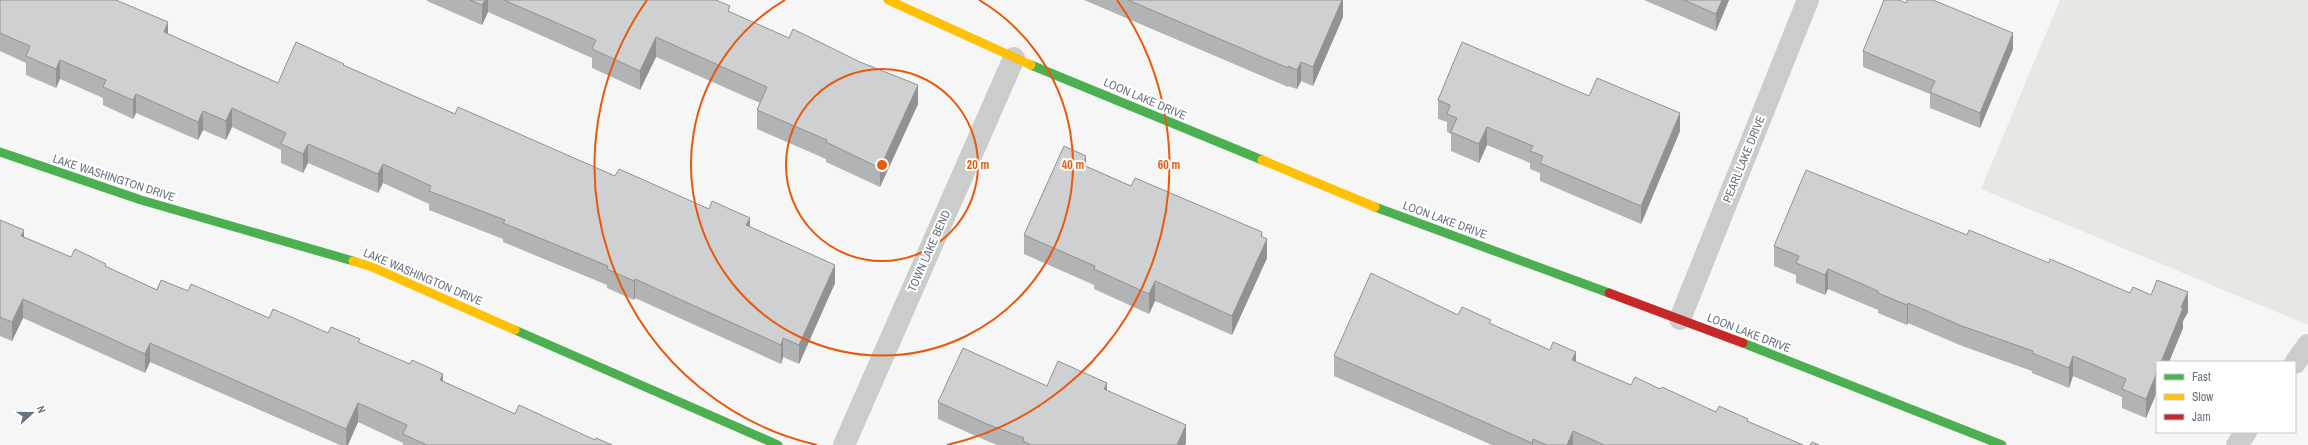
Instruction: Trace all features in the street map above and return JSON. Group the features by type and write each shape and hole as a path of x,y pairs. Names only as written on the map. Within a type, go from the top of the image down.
{"street":[{"name":"LOON LAKE DRIVE","path":"888,0 1014,58 1378,208 1680,319 2002,445"},
{"name":"PEARL LAKE DRIVE","path":"1680,319 1808,0"},
{"name":"TOWN LAKE BEND","path":"844,445 1014,58"},
{"name":"LAKE WASHINGTON DRIVE","path":"0,152 17,160 141,200 372,267 778,445"},
{"path":"2296,362 2308,345"},
{"path":"2237,445 2245,433"}],"shaded area":[{"path":"2060,0 2308,0 2308,325 1981,189"}],"building":[{"path":"0,0 116,0 168,22 164,32 278,83 296,42 344,64 343,65 455,114 458,107 615,176 619,169 709,209 712,201 750,218 746,225 835,265 799,345 783,338 781,345 635,279 634,281 607,269 608,266 503,223 505,220 429,191 431,186 383,164 378,174 308,144 303,154 281,144 286,133 232,108 226,121 203,111 198,122 136,94 133,100 103,87 106,80 60,60 56,69 26,56 30,46 0,33"},
{"path":"470,0 485,0 482,5"},
{"path":"504,0 716,0 730,6 728,11 789,38 793,29 860,62 918,85 880,168 826,142 827,140 757,110 767,87 656,37 640,71 592,49 596,40"},
{"path":"1128,0 1342,0 1313,67 1301,62 1297,70 1288,66 1288,68"},
{"path":"1684,0 1722,0 1716,14"},
{"path":"1884,0 1899,0 1906,3 1907,0 1933,0 2013,33 1980,113 1930,92 1935,81 1863,51"},
{"path":"1462,42 1589,96 1597,78 1680,113 1641,206 1540,163 1543,156 1530,151 1533,146 1487,127 1479,144 1451,132 1457,118 1447,114 1450,105 1438,100"},
{"path":"1064,146 1086,156 1083,165 1131,186 1135,178 1262,232 1261,236 1267,239 1232,316 1155,281 1149,294 1094,269 1095,266 1024,235"},
{"path":"1806,170 1967,235 1969,230 2049,263 2050,259 2130,293 2133,287 2151,295 2157,280 2188,292 2161,361 2156,361 2156,374 2146,399 2122,389 2126,379 2073,356 2069,368 2032,353 2033,351 1962,326 1908,303 1907,305 1828,269 1825,275 1796,263 1799,256 1774,246"},
{"path":"0,220 24,230 21,236 71,257 75,249 106,264 105,266 157,290 161,280 188,291 191,284 269,318 273,309 328,333 331,327 360,339 358,342 410,364 412,360 443,374 440,380 515,414 519,405 595,440 596,438 612,445 427,445 403,434 407,425 358,403 346,429 150,343 145,354 23,299 12,322 0,317"},
{"path":"1371,273 1458,315 1462,307 1491,320 1489,323 1550,350 1553,342 1576,352 1572,360 1631,385 1635,377 1660,389 1662,387 1716,412 1719,406 1748,419 1747,421 1803,445 1604,445 1573,431 1567,445 1547,445 1533,439 1532,443 1334,356"},
{"path":"963,348 1047,386 1058,361 1107,383 1104,389 1186,425 1177,445 1031,445 1023,441 1024,438 987,424 938,402"},
{"path":"1812,442 1819,445 1810,445"}],"traffic: fast":[{"path":"1031,65 1262,160"},
{"path":"0,152 141,200 353,261"},
{"path":"1375,207 1609,293"},
{"path":"515,330 778,445"},
{"path":"1743,343 2002,445"}],"traffic: slow":[{"path":"888,0 1031,65"},
{"path":"1262,160 1375,207"},
{"path":"353,261 372,267 515,330"}],"traffic: jam":[{"path":"1609,293 1743,343"}]}
